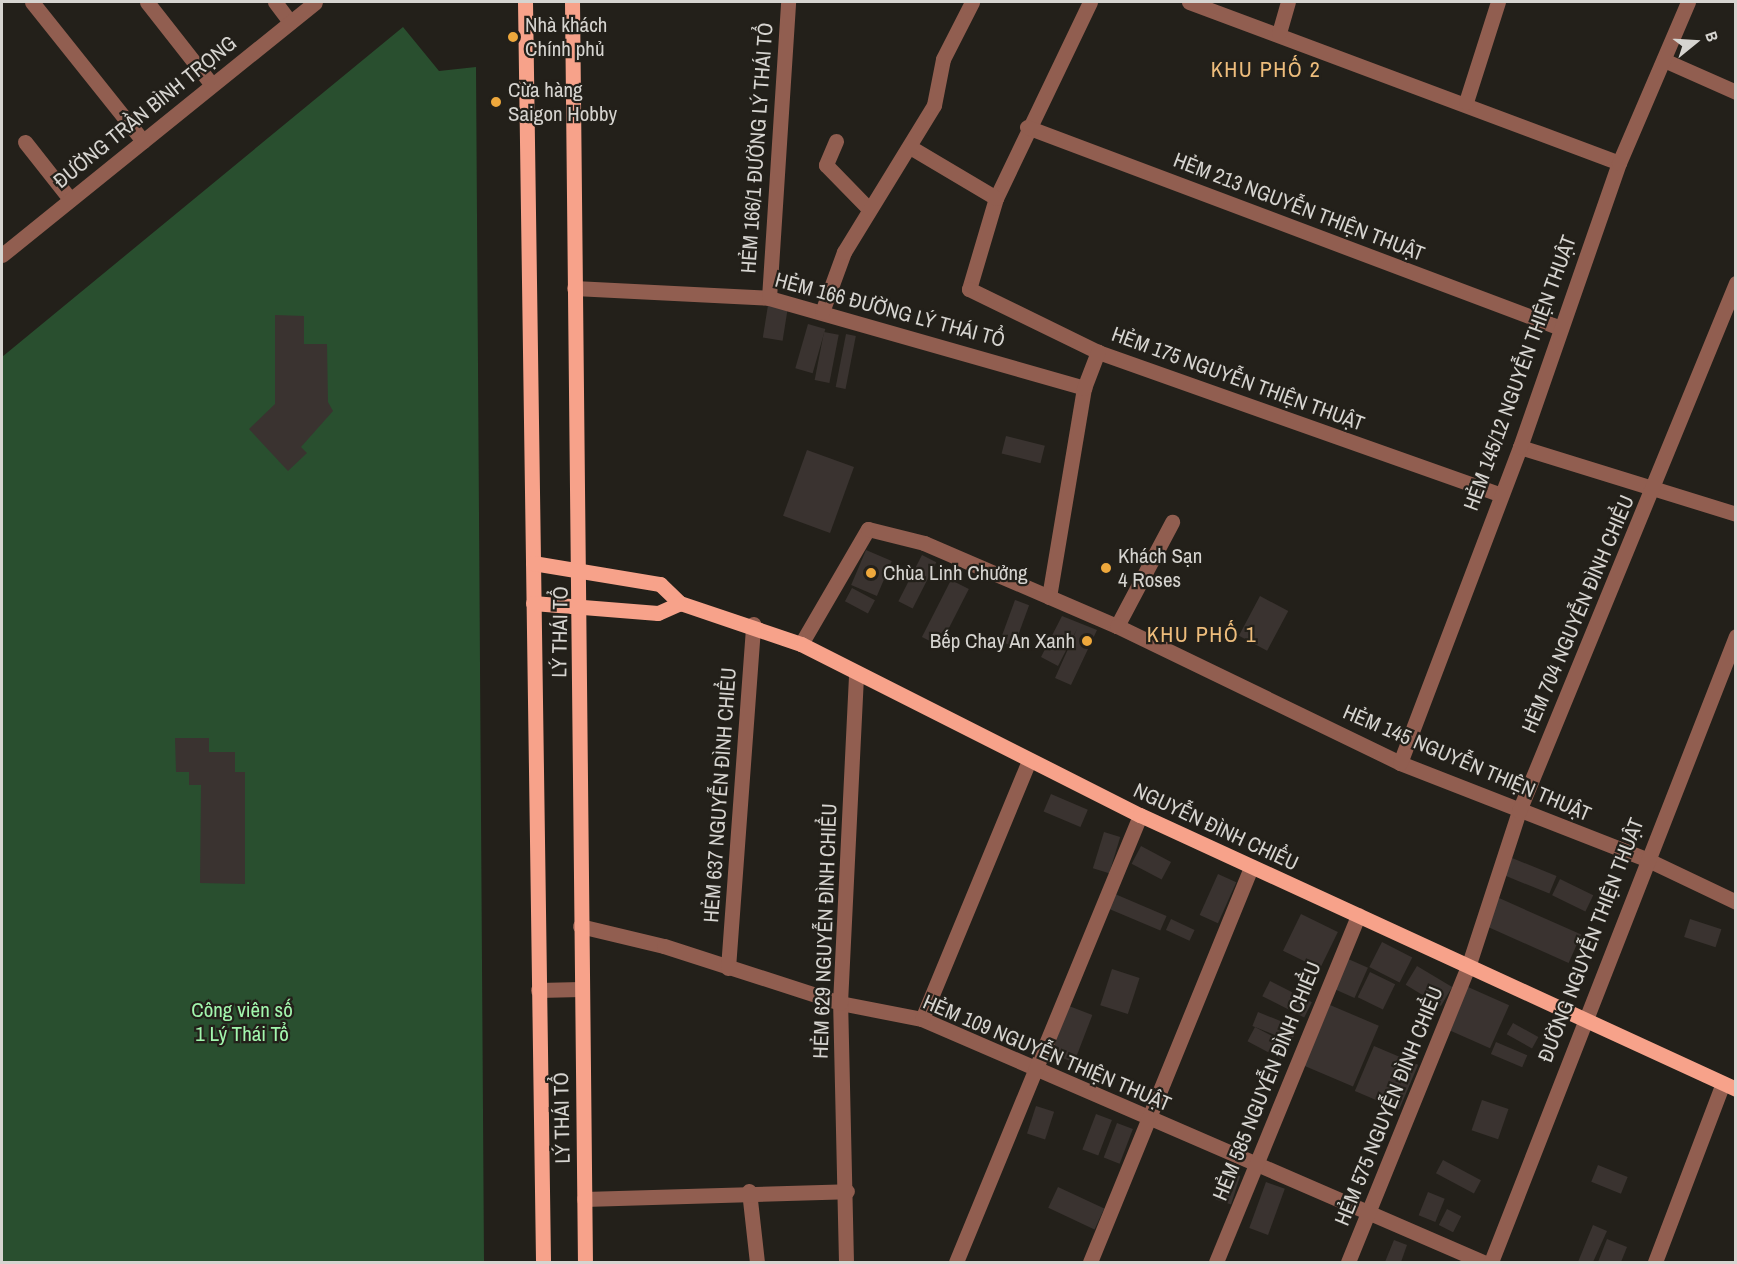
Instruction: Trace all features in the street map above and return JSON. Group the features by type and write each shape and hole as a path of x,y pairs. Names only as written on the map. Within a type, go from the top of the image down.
{"main road":[{"name":"LÝ THÁI TỔ","path":"525,2 543,1263"},
{"name":"LÝ THÁI TỔ","path":"572,2 575,501 582,570 580,926 585,1263"},
{"name":"NGUYỄN ĐÌNH CHIỂU","path":"533,563 660,584 680,603 753,624 801,644 1140,815 1469,964 1581,1020 1729,1086"},
{"path":"533,603 658,613 680,603"}],"street":[{"path":"32,2 143,141"},
{"path":"147,2 212,85"},
{"path":"275,2 290,22"},
{"name":"ĐƯỜNG TRẦN BÌNH TRỌNG","path":"2,255 315,2"},
{"name":"HẺM 166/1 ĐƯỜNG LÝ THÁI TỔ","path":"768,298 788,2"},
{"path":"822,312 844,252 934,105 943,59 972,2"},
{"path":"910,147 996,198 1027,127 1090,2"},
{"path":"1189,2 1466,102 1619,163"},
{"path":"1279,33 1288,2"},
{"path":"1466,102 1498,2"},
{"name":"HẺM 145/12 NGUYỄN THIỆN THUẬT","path":"1400,763 1500,494 1520,447 1557,327 1619,163 1666,61 1688,2"},
{"path":"1666,61 1736,92"},
{"name":"HẺM 213 NGUYỄN THIỆN THUẬT","path":"1027,127 1557,327"},
{"path":"836,141 826,165 869,209"},
{"path":"25,142 70,199"},
{"name":"HẺM 175 NGUYỄN THIỆN THUẬT","path":"996,198 969,289 1098,351 1500,494"},
{"name":"HẺM 704 NGUYỄN ĐÌNH CHIỂU","path":"1469,964 1519,811 1736,283"},
{"name":"HẺM 166 ĐƯỜNG LÝ THÁI TỔ","path":"574,288 768,298 1084,388"},
{"path":"1048,597 1084,388 1098,351"},
{"path":"1520,447 1736,514"},
{"path":"1118,626 1172,522"},
{"name":"HẺM 145 NGUYỄN THIỆN THUẬT","path":"801,644 868,529 924,543 1118,626 1400,763 1646,859 1736,902"},
{"name":"HẺM 637 NGUYỄN ÐÌNH CHIỂU","path":"728,968 753,624"},
{"name":"ĐƯỜNG NGUYỄN THIỆN THUẬT","path":"1491,1263 1581,1020 1736,636"},
{"name":"HẺM 629 NGUYỄN ÐÌNH CHIỂU","path":"846,1263 847,1191 840,1004 856,672"},
{"path":"922,1020 1029,761"},
{"path":"956,1263 1140,815"},
{"path":"1090,1263 1251,867"},
{"name":"HẺM 585 NGUYỄN ÐÌNH CHIỂU","path":"1216,1263 1358,915"},
{"name":"HẺM 109 NGUYỄN THIỆN THUẬT","path":"580,926 664,946 840,1004 922,1020 1033,1071 1256,1162 1484,1263"},
{"name":"HẺM 575 NGUYỄN ÐÌNH CHIỂU","path":"1348,1263 1469,964"},
{"path":"538,990 581,989"},
{"path":"1655,1263 1729,1086"},
{"path":"749,1191 757,1263"},
{"path":"584,1199 749,1191 847,1191"}],"green space":[{"name":"Công viên số 1 Lý Thái Tổ","path":"403,27 439,71 476,67 484,1262 2,1262 2,357"}],"building":[{"path":"768,305 788,308 783,341 763,338"},
{"path":"275,315 304,316 304,344 327,344 328,402 333,411 301,447 307,453 288,471 249,429 275,404"},
{"path":"808,324 825,329 813,373 795,368"},
{"path":"824,332 839,335 829,383 815,380"},
{"path":"846,334 856,336 846,389 836,387"},
{"path":"1006,436 1045,446 1040,463 1002,453"},
{"path":"807,450 854,467 830,533 783,516"},
{"name":"Chùa Linh Chưởng","path":"866,550 892,561 877,596 851,585"},
{"path":"922,555 936,562 913,609 898,601"},
{"path":"951,580 969,589 940,646 922,637"},
{"path":"852,588 875,600 868,613 845,601"},
{"path":"1260,596 1288,611 1267,651 1239,636"},
{"path":"1015,600 1029,605 1014,646 1000,641"},
{"path":"1062,616 1097,630 1071,685 1055,678 1077,629 1058,666 1041,657"},
{"path":"175,738 209,738 209,752 235,752 235,772 245,772 245,884 200,883 201,785 189,785 189,772 176,772"},
{"path":"1051,794 1088,810 1080,827 1044,811"},
{"path":"1104,832 1120,837 1109,873 1093,868"},
{"path":"1141,846 1171,862 1162,880 1132,864"},
{"path":"1512,858 1557,876 1549,894 1505,876"},
{"path":"1218,874 1236,882 1218,923 1200,915"},
{"path":"1560,879 1593,895 1585,911 1552,895"},
{"path":"1115,894 1167,916 1160,931 1109,909"},
{"path":"1499,898 1581,935 1569,963 1486,926"},
{"path":"1301,914 1338,932 1320,969 1283,951"},
{"path":"1171,919 1195,930 1189,941 1166,930"},
{"path":"1690,919 1721,929 1716,947 1684,937"},
{"path":"1382,942 1412,957 1400,982 1369,967"},
{"path":"1346,958 1368,968 1355,998 1333,988"},
{"path":"1417,966 1452,987 1441,1006 1406,985"},
{"path":"1112,969 1140,978 1128,1014 1100,1005"},
{"path":"1370,972 1395,984 1383,1009 1358,997"},
{"path":"1270,981 1312,1002 1304,1017 1262,996"},
{"path":"1468,987 1509,1005 1490,1048 1449,1030"},
{"path":"1330,1005 1379,1026 1353,1086 1304,1066"},
{"path":"1069,1006 1092,1015 1074,1063 1051,1054"},
{"path":"1258,1012 1297,1028 1291,1042 1252,1026"},
{"path":"1513,1023 1538,1037 1532,1048 1507,1034"},
{"path":"1255,1027 1289,1045 1281,1059 1247,1041"},
{"path":"1496,1042 1527,1055 1522,1067 1491,1054"},
{"path":"1374,1046 1418,1065 1399,1110 1355,1091"},
{"path":"1482,1100 1508,1109 1498,1139 1472,1130"},
{"path":"1036,1106 1054,1112 1045,1139 1027,1134"},
{"path":"1096,1114 1112,1120 1098,1156 1082,1149"},
{"path":"1117,1123 1133,1129 1120,1164 1104,1158"},
{"path":"1443,1160 1481,1180 1474,1193 1436,1173"},
{"path":"1598,1165 1628,1177 1621,1194 1591,1182"},
{"path":"1225,1171 1240,1176 1231,1204 1216,1200"},
{"path":"1266,1182 1285,1189 1268,1235 1249,1228"},
{"path":"1058,1187 1104,1209 1095,1229 1048,1208"},
{"path":"1428,1192 1445,1199 1435,1222 1419,1215"},
{"path":"1447,1209 1461,1216 1453,1232 1439,1225"},
{"path":"1593,1225 1607,1231 1593,1262 1578,1262"},
{"path":"1607,1239 1627,1247 1621,1262 1598,1262"},
{"path":"1394,1240 1407,1245 1401,1262 1385,1262"}],"place":[{"name":"Nhà khách Chính phủ","path":"513,37"},
{"name":"Cừa hàng Saigon Hobby","path":"496,102"},
{"name":"Khách Sạn 4 Roses","path":"1106,568"},
{"name":"Chùa Linh Chưởng","path":"871,573"},
{"name":"Bếp Chay An Xanh","path":"1087,641"}],"district":[{"name":"KHU PHỐ 2","path":"1266,70"},
{"name":"KHU PHỐ 1","path":"1202,635"}]}
